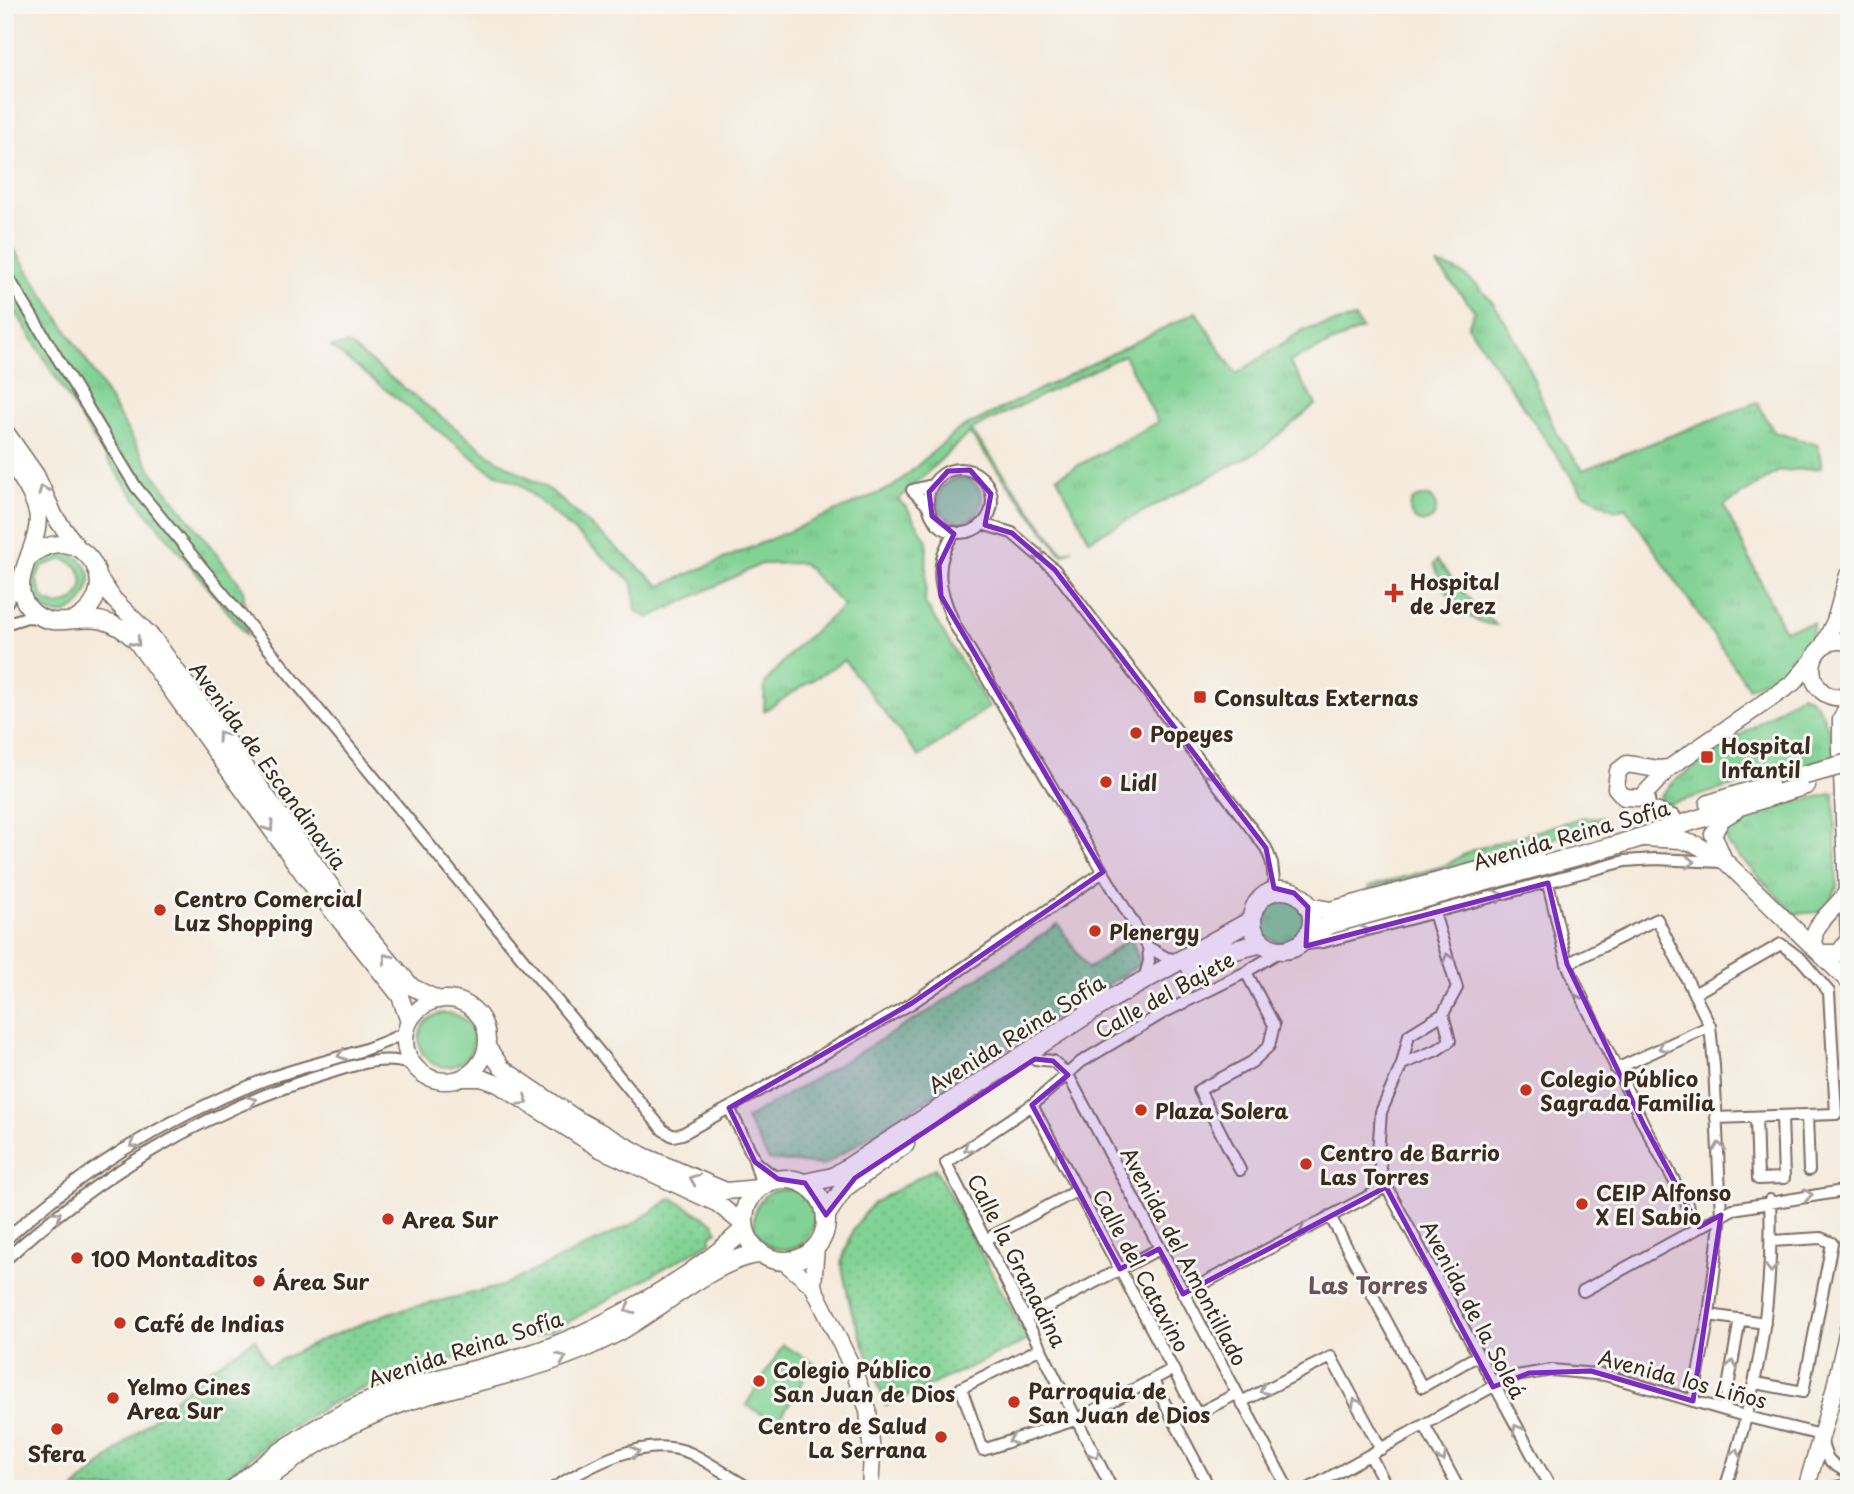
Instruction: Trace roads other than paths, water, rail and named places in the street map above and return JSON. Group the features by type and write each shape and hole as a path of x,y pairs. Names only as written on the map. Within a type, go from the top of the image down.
{"main road":[{"name":"Avenida Reina Sofía","path":"1296,944 1331,924 1641,838 1743,806 1849,763"},
{"name":"Avenida Reina Sofía","path":"1308,907 1331,911 1806,780 1849,773"},
{"path":"1275,891 1294,893 1308,907 1311,922 1296,944 1262,943 1252,920 1261,899 1275,891"},
{"name":"Avenida Reina Sofía","path":"234,1489 264,1463 349,1411 421,1382 531,1354 584,1333 646,1299 720,1251 744,1226 746,1204 766,1184 805,1184 832,1177 1111,999 1252,920"},
{"name":"Avenida Reina Sofía","path":"816,1245 825,1228 826,1215 844,1188 855,1178 1035,1059 1176,975 1224,953 1262,943"},
{"path":"805,1184 815,1192 826,1215"},
{"path":"744,1226 752,1245 762,1254 782,1260 801,1258 816,1245"},
{"name":"Avenida Reina Sofía","path":"255,1489 313,1446 357,1422 425,1395 535,1368 580,1351 616,1333 737,1258 762,1254"}],"street":[{"path":"5,272 136,487 663,1130 673,1136 682,1134 729,1108 912,1003 1103,872"},
{"name":"Avenida de Escandinavia","path":"5,431 36,475 55,517 78,548 92,560 99,578 114,600 153,638 356,921 412,987 439,1000 461,1002 478,1015 484,1025 487,1047"},
{"path":"5,456 22,480 37,511 36,540 31,556 5,605"},
{"path":"929,508 932,485 939,476 959,469 979,476 991,494 992,505 982,524 974,529 955,532 938,524 929,508 912,490 932,485"},
{"path":"982,524 1012,533 1055,570 1266,848 1272,863 1275,891"},
{"path":"955,532 944,547 939,565 941,596 956,628 1147,947 1149,961 1143,981"},
{"path":"31,556 48,545 58,543 78,548"},
{"path":"1669,768 1627,764 1618,771 1614,782 1619,793 1630,799 1642,798 1669,768 1793,683 1823,646 1835,621 1848,577 1849,560"},
{"path":"76,619 92,606 99,588 99,578"},
{"path":"20,580 26,603 44,619"},
{"path":"5,624 27,617 44,619"},
{"name":"Avenida de Escandinavia","path":"44,619 66,622 76,619 106,619 136,641 307,879 400,996 407,1027 405,1044 413,1065"},
{"path":"1823,646 1831,642 1849,642"},
{"path":"1812,661 1811,671 1841,720"},
{"path":"1793,683 1849,696"},
{"path":"1819,951 1839,953 1849,936 1841,720 1849,702"},
{"path":"1645,767 1651,777 1650,806 1675,816"},
{"path":"1726,862 1714,842 1714,829 1721,819 1743,806"},
{"path":"1641,838 1680,840 1697,845 1726,862 1849,982"},
{"name":"Calle del Bajete","path":"946,1163 1032,1105 1081,1062 1163,1013 1296,944 1323,942 1641,859 1726,862"},
{"path":"1548,883 1567,964 1616,1069 1699,1227"},
{"path":"1819,951 1813,938 1822,921 1846,893"},
{"path":"1402,1064 1437,1050 1450,1041 1443,1014 1457,988 1434,912"},
{"path":"1784,918 1842,923 1849,936"},
{"path":"1567,964 1657,919 1710,1026 1722,1171 1721,1215 1709,1315 1693,1401"},
{"path":"1694,994 1781,944 1801,958 1829,992 1836,1114 1716,1118"},
{"path":"1147,947 1167,958 1182,961"},
{"path":"1240,1170 1199,1090 1252,1062 1269,1046 1274,1025 1246,972"},
{"path":"5,1240 44,1206 104,1163 180,1118 259,1082 386,1043 407,1027 421,1007 439,1000"},
{"name":"Avenida de la Soleá","path":"1443,1014 1409,1035 1402,1064 1381,1112 1378,1153 1386,1187 1551,1489"},
{"path":"1616,1069 1710,1026"},
{"path":"462,1078 478,1066 487,1047 502,1068 577,1119 644,1156 726,1191 766,1184"},
{"path":"5,1260 53,1218 112,1175 210,1119 268,1094 350,1067 388,1059 413,1065 421,1073 441,1081 481,1077 498,1084 600,1149 718,1204 744,1226"},
{"path":"1035,1059 1053,1061 1068,1075"},
{"name":"Avenida del Amontillado","path":"1068,1075 1288,1489"},
{"name":"Calle del Catavino","path":"1032,1105 1197,1414 1239,1398"},
{"path":"729,1108 766,1184"},
{"path":"1807,1115 1809,1170"},
{"path":"1756,1116 1758,1179 1784,1178 1782,1116"},
{"path":"755,1162 766,1184"},
{"name":"Calle la Granadina","path":"946,1163 1112,1489"},
{"path":"1183,1294 1386,1187"},
{"path":"985,1240 1078,1190"},
{"path":"1583,1291 1733,1209 1770,1200 1849,1190"},
{"path":"1725,1489 1756,1383 1771,1282 1770,1200"},
{"path":"1330,1216 1422,1387 1477,1356"},
{"path":"1756,1383 1804,1392 1832,1243 1821,1238 1772,1241"},
{"path":"813,1286 816,1245"},
{"path":"1026,1318 1159,1249"},
{"path":"782,1260 813,1286 853,1368 868,1410 872,1455 866,1485"},
{"path":"1709,1315 1765,1323"},
{"path":"1724,1410 1740,1320"},
{"path":"1806,1489 1849,1325"},
{"path":"1041,1348 961,1388 983,1450 1078,1419 1173,1369"},
{"path":"1239,1398 1331,1357 1381,1450"},
{"name":"Avenida los Liños","path":"1308,1489 1510,1377 1529,1373 1591,1371 1748,1417 1821,1435"},
{"path":"1153,1381 1210,1489"},
{"path":"1425,1426 1459,1489"},
{"path":"1821,1435 1829,1464 1849,1473"},
{"path":"552,1489 571,1477 628,1453 670,1449 689,1453 751,1489"},
{"path":"1370,1455 1388,1489"},
{"path":"1827,1489 1849,1484"}],"place":[{"name":"Hospital de Jerez","path":"1394,593"},
{"name":"Consultas Externas","path":"1200,697"},
{"name":"Popeyes","path":"1136,733"},
{"name":"Hospital Infantil","path":"1707,757"},
{"name":"Lidl","path":"1106,782"},
{"name":"Centro Comercial Luz Shopping","path":"160,910"},
{"name":"Plenergy","path":"1095,931"},
{"name":"Colegio Público Sagrada Familia","path":"1526,1090"},
{"name":"Plaza Solera","path":"1141,1110"},
{"name":"Centro de Barrio Las Torres","path":"1306,1164"},
{"name":"CEIP Alfonso X El Sabio","path":"1582,1204"},
{"name":"Area Sur","path":"388,1219"},
{"name":"100 Montaditos","path":"77,1258"},
{"name":"Área Sur","path":"259,1281"},
{"name":"Café de Indias","path":"120,1323"},
{"name":"Colegio Público San Juan de Dios","path":"759,1381"},
{"name":"Yelmo Cines Area Sur","path":"113,1398"},
{"name":"Parroquia de San Juan de Dios","path":"1014,1402"},
{"name":"Sfera","path":"57,1429"},
{"name":"Centro de Salud La Serrana","path":"941,1437"}],"district":[{"name":"Las Torres","path":"1368,1284"}]}
